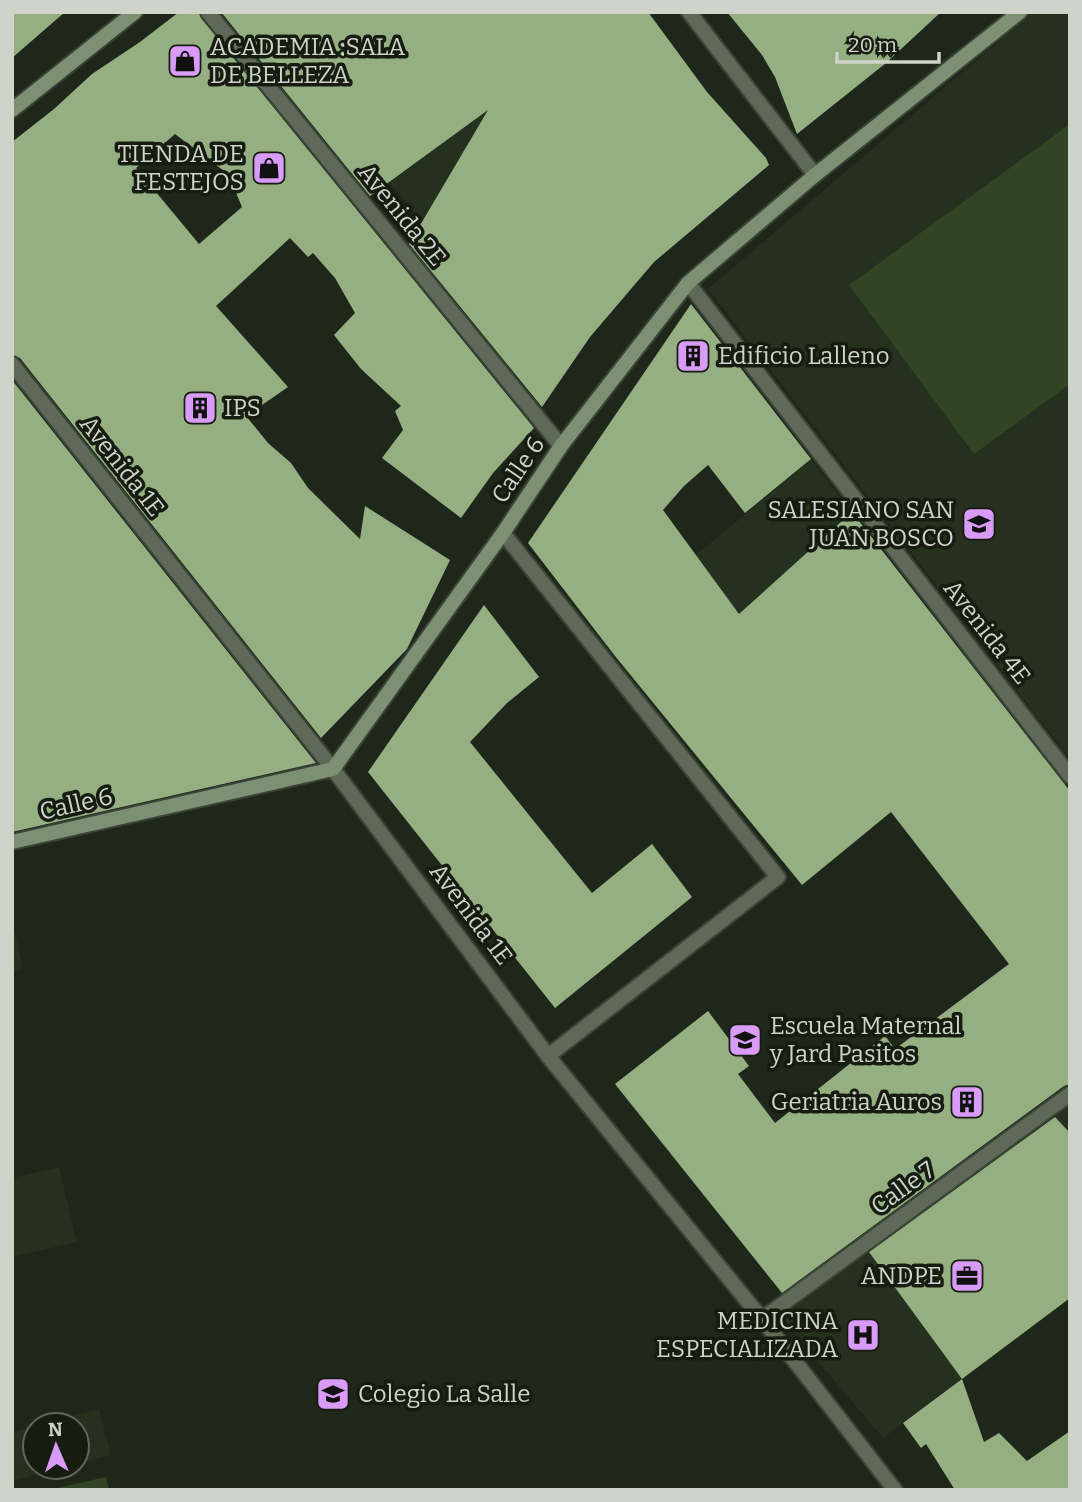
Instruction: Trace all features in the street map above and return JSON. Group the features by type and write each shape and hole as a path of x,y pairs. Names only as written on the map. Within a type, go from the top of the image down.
{"street":[{"path":"12,110 135,12"},
{"name":"Avenida 2E","path":"208,12 561,446"},
{"path":"689,12 815,175"},
{"name":"Calle 6","path":"12,842 333,769 503,533 561,446 688,282 815,175 1020,12"},
{"name":"Avenida 4E","path":"688,282 1070,776"},
{"name":"Avenida 1E","path":"12,364 333,769 548,1056 762,1319 895,1490"},
{"path":"503,533 778,877 548,1056"},
{"name":"Calle 7","path":"762,1319 1070,1094"}],"shaded area":[{"name":"SALESIANO SAN JUAN BOSCO","path":"1033,12 1070,12 1070,759 708,289"},
{"path":"504,98 469,175 437,197 422,221 389,183"},
{"path":"811,460 852,512 739,614 696,555"},
{"path":"12,917 23,970 12,972"},
{"path":"1070,1101 1070,1133 1053,1114"},
{"path":"59,1167 77,1242 12,1257 12,1178"},
{"name":"MEDICINA ESPECIALIZADA","path":"867,1249 962,1378 997,1352 883,1438 781,1318"},
{"path":"99,1409 111,1455 91,1460 91,1411"},
{"path":"21,1430 21,1479 12,1481 12,1432"}],"green space":[{"path":"1070,124 1070,384 974,454 849,285"},
{"path":"106,1477 109,1490 48,1490 91,1481"}],"building":[{"path":"12,12 65,12 12,58"},
{"path":"179,12 199,12 201,18 534,428 493,473 461,518 382,458 403,430 395,411 401,406 361,369 334,335 355,313 335,278 313,253 308,257 290,238 216,306 288,387 246,416 268,443 291,463 308,488 360,539 365,506 450,560 407,649 321,738 20,358 12,355 12,142 92,74","holes":["175,134 228,174 242,207 199,244 136,168"]},
{"path":"221,12 648,12 707,92 766,158 769,165 654,262 590,337 542,407 409,244 488,110 370,196"},
{"path":"727,12 941,12 886,63 797,134 775,77 762,55"},
{"path":"691,304 811,459 745,513 708,465 684,486 663,510 739,614 852,512 1070,791 1070,1084 782,1293 615,1084 708,1011 749,1066 738,1074 775,1123 885,1036 895,1049 1009,964 891,812 802,885 615,656 528,543"},
{"path":"12,380 316,763 12,832"},
{"path":"484,605 539,677 507,703 470,742 592,893 652,844 692,897 555,1008 368,772"},
{"path":"1055,1117 1070,1133 1070,1298 962,1379 869,1252"},
{"path":"962,1379 984,1442 999,1433 1027,1461 1070,1431 1070,1490 955,1490 926,1444 921,1448 903,1423"}],"place":[{"name":"ACADEMIA :SALA DE BELLEZA","path":"185,61"},
{"name":"TIENDA DE FESTEJOS","path":"269,168"},
{"name":"Edificio Lalleno","path":"693,356"},
{"name":"IPS","path":"200,408"},
{"name":"SALESIANO SAN JUAN BOSCO","path":"979,524"},
{"name":"Escuela Maternal y Jard Pasitos","path":"745,1040"},
{"name":"Geriatria Auros","path":"967,1102"},
{"name":"ANDPE","path":"967,1276"},
{"name":"MEDICINA ESPECIALIZADA","path":"863,1335"},
{"name":"Colegio La Salle","path":"333,1394"}]}
